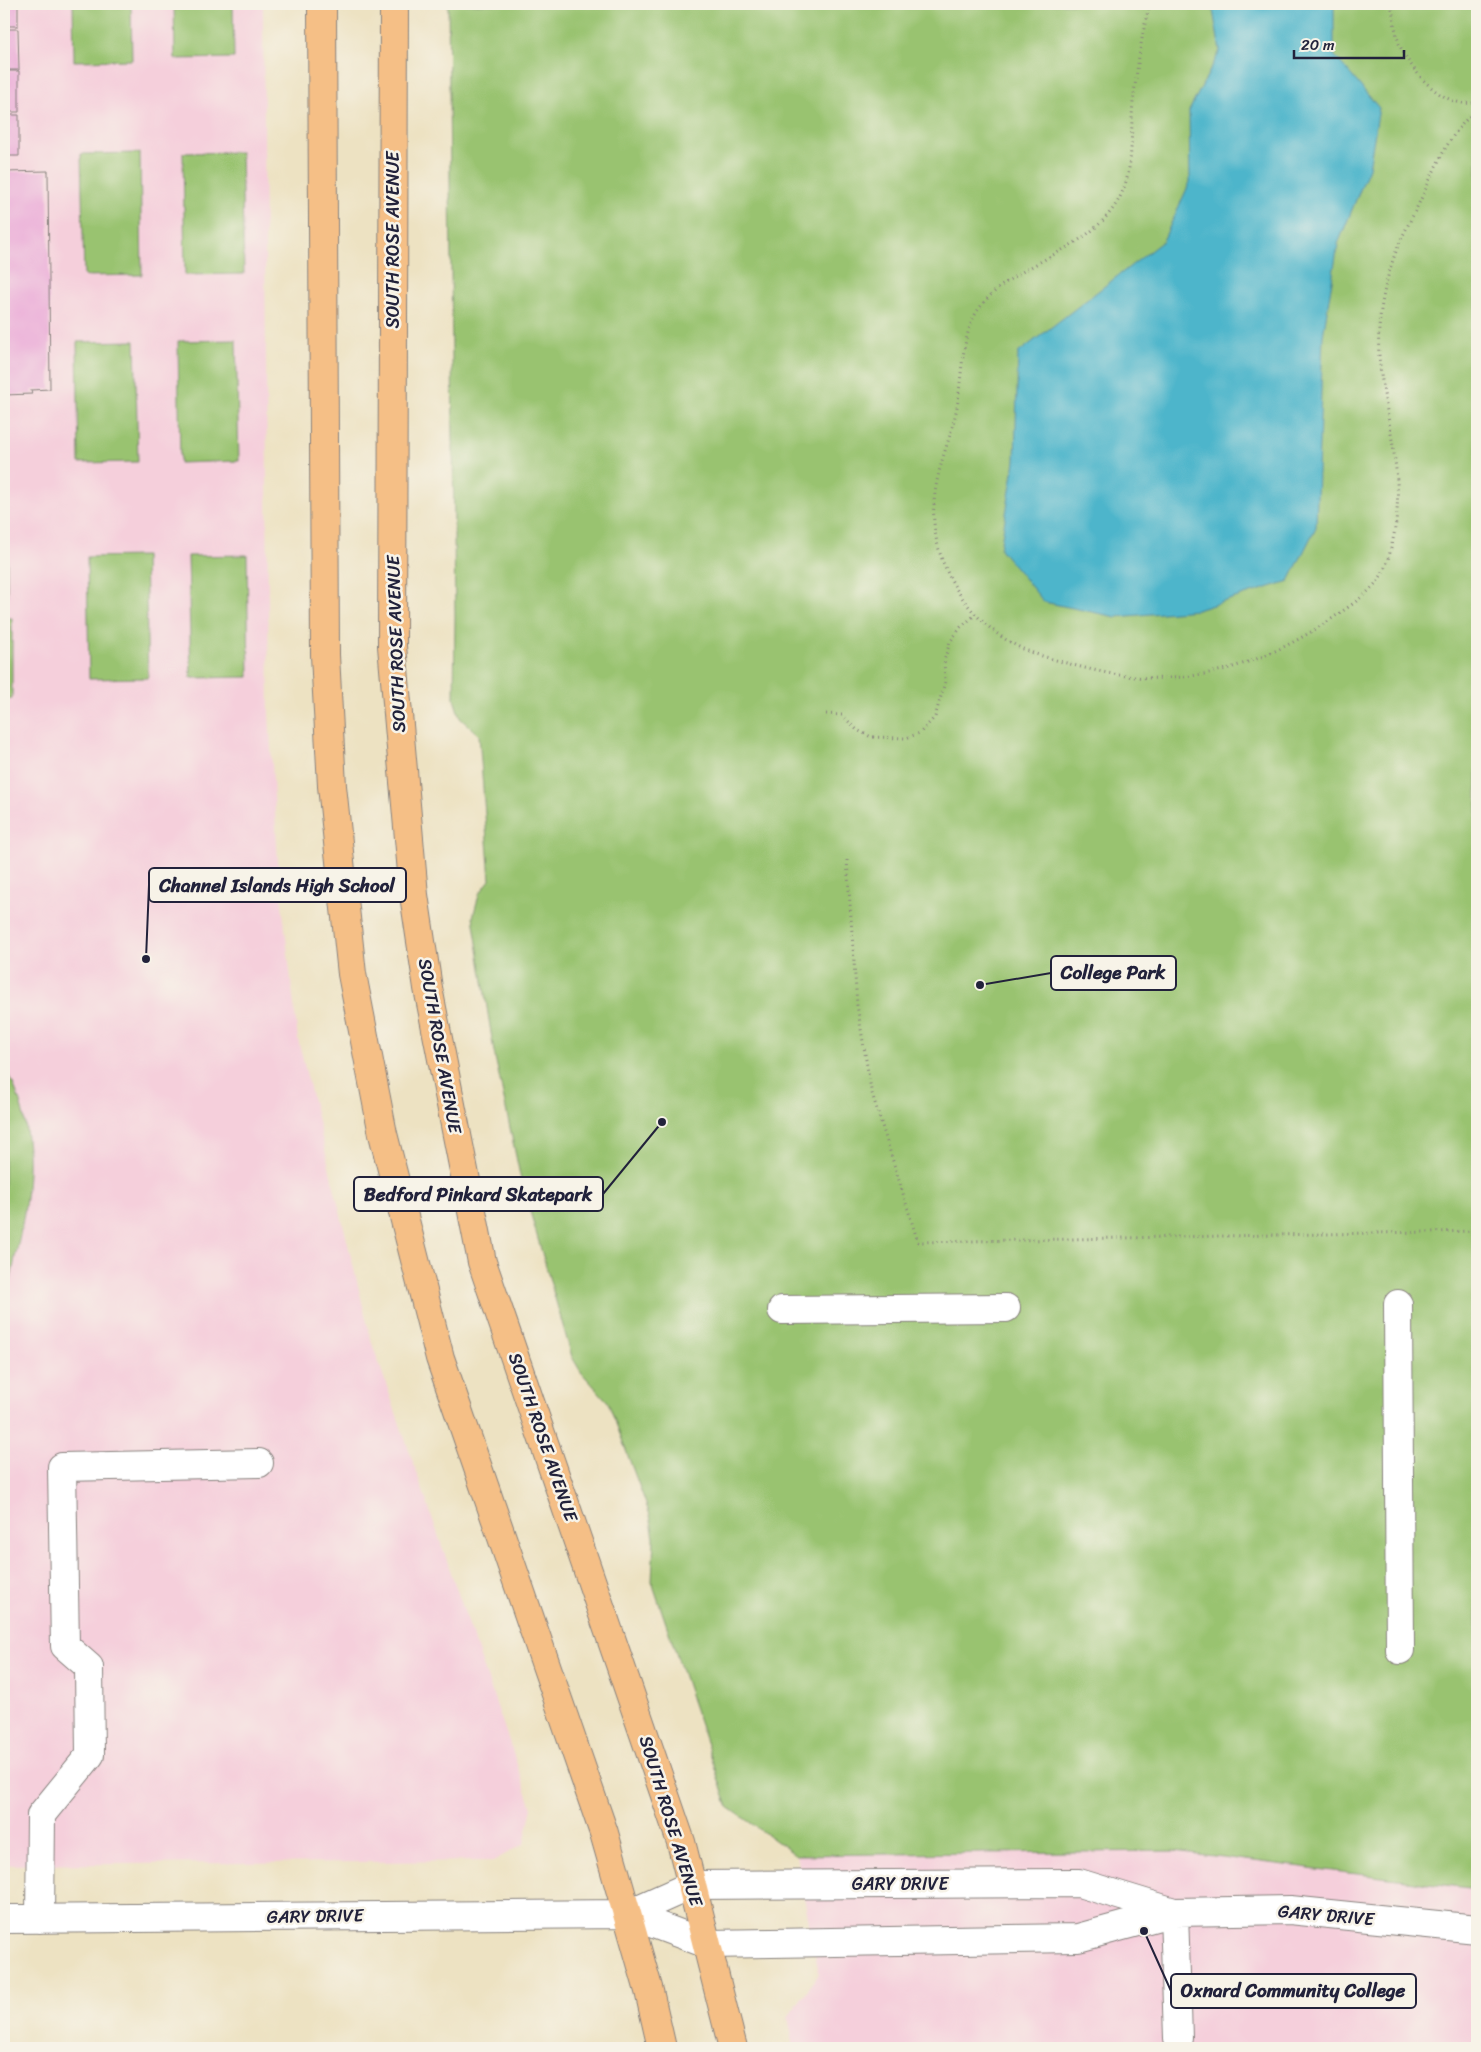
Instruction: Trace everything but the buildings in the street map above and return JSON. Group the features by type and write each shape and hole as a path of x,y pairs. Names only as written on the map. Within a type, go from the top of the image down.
{"main road":[{"path":"322,4 324,654 333,795 352,974 383,1134 440,1358 604,1833 662,2048"},
{"name":"SOUTH ROSE AVENUE","path":"394,4 392,646 414,895 428,988 482,1262 682,1842 733,2048"}],"street":[{"path":"1398,1304 1400,1650"},
{"path":"782,1310 1006,1308"},
{"path":"40,1919 40,1815 90,1755 89,1668 65,1646 62,1467 259,1463"},
{"name":"GARY DRIVE","path":"627,1914 692,1885 1079,1883 1174,1912"},
{"name":"GARY DRIVE","path":"4,1919 627,1914 707,1944 1078,1938 1174,1912 1290,1910 1477,1929"},
{"path":"1174,1912 1178,2038"}],"path":[{"path":"1150,4 1134,100 1131,160 1120,197 1106,219 1087,236 1018,273 976,312 964,347 955,416 938,476 933,504 934,528 939,549 953,583 975,615 993,631 1026,651 1118,676 1171,678 1228,669 1272,654 1312,633 1377,582 1388,560 1395,530 1398,500 1395,455 1379,360 1379,329 1385,290 1398,246 1444,148 1457,129 1477,109"},
{"path":"1391,4 1399,44 1418,74 1434,89 1450,99 1470,104 1477,102"},
{"path":"826,714 842,715 857,730 871,737 906,738 920,733 935,717 945,682 944,661 950,642 961,627 975,615"},
{"path":"847,860 857,1004 870,1090 918,1242 1477,1231"}],"shaded area":[{"path":"4,4 263,4 269,714 279,878 298,1039 372,1343 532,1808 524,1844 493,1861 4,1865"},
{"path":"1174,1851 1477,1889 1477,2048 794,2048 788,2017 819,1974 796,1855"}],"green space":[{"path":"73,4 131,4 132,60 74,61"},
{"path":"174,4 233,4 234,58 175,59"},
{"path":"448,4 1477,4 1477,1889 1174,1851 796,1855 728,1807 652,1582 654,1538 650,1515 608,1402 581,1372 572,1357 521,1180 494,1052 473,917 479,894 490,880 479,735 460,718 454,699 455,618"},
{"path":"241,152 244,274 185,275 183,153"},
{"path":"140,153 142,275 84,276 81,154"},
{"path":"236,340 239,461 180,463 178,341"},
{"path":"135,341 138,462 79,463 77,342"},
{"path":"4,433 6,433 7,514 4,514"},
{"path":"4,526 7,526 7,606 4,606"},
{"path":"247,555 249,677 191,678 188,556"},
{"path":"145,556 148,678 89,679 87,557"},
{"path":"4,618 12,618 12,699 4,699"},
{"path":"4,1066 15,1088 23,1111 27,1135 28,1160 25,1209 4,1306"}],"water":[{"path":"1212,4 1334,4 1334,55 1379,108 1369,168 1338,244 1323,336 1316,527 1289,581 1197,610 1116,617 1044,602 1000,549 1015,461 1018,353 1163,241 1190,182 1189,111 1220,51"}],"place":[{"name":"Channel Islands High School","path":"146,959"},
{"name":"College Park","path":"980,985"},
{"name":"Bedford Pinkard Skatepark","path":"662,1122"},
{"name":"Oxnard Community College","path":"1144,1931"}]}
